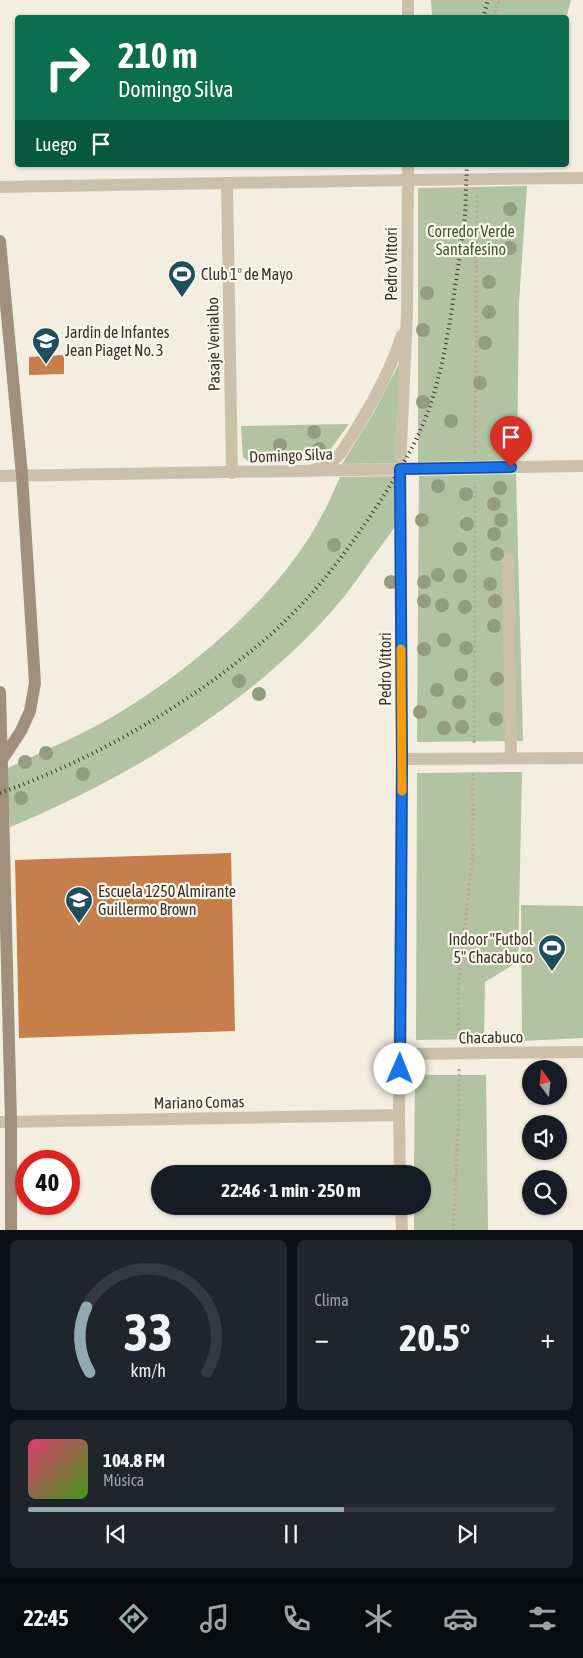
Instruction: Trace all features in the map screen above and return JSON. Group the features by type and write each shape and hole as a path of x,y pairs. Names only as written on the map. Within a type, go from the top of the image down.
{"main road":[{"path":"0,241 22,475 35,683 30,711 18,737 1,761"},
{"path":"0,692 5,1122 11,1230"}],"street":[{"path":"408,0 408,15"},
{"name":"Pedro Vittori","path":"400,1165 402,759 400,469 407,313 408,167"},
{"path":"0,187 583,178"},
{"name":"Pasaje Venialbo","path":"226,184 232,473"},
{"path":"310,471 326,466 334,461 360,423 392,362 407,313"},
{"name":"Domingo Silva","path":"0,476 583,466"},
{"path":"508,560 510,758"},
{"path":"402,759 583,758"},
{"name":"Chacabuco","path":"400,1054 583,1052"},
{"name":"Mariano Comas","path":"5,1122 399,1115"},
{"path":"401,1215 402,1230"}],"path":[{"path":"495,15 499,0"},
{"path":"453,1230 459,1109 458,990 473,851 477,179"}],"green space":[{"path":"431,0 571,0 567,15 432,15"},
{"name":"Corredor Verde Santafesino","path":"527,186 519,302 517,460 418,462 418,188"},
{"path":"402,358 401,463 342,464 374,412"},
{"path":"349,424 327,454 314,461 250,463 243,457 241,426"},
{"path":"516,474 523,741 417,742 419,476"},
{"path":"402,476 401,514 392,531 343,598 310,635 273,670 233,702 146,760 101,785 10,827 6,769 112,717 171,678 230,630 283,574 304,545 325,510 340,477"},
{"path":"522,772 518,962 485,982 484,1039 416,1040 417,773"},
{"name":"Indoor \"Futbol 5\" Chacabuco","path":"521,905 583,906 583,1038 522,1041"},
{"path":"415,1075 486,1075 488,1230 414,1230 414,1215 431,1215 431,1165 414,1165"}],"building":[{"name":"Jardín de Infantes Jean Piaget No. 3","path":"64,355 64,374 29,375 29,357"},
{"path":"231,853 235,1031 19,1038 15,860"}],"railway":[{"path":"484,15 488,0"},
{"path":"0,793 86,757 141,727 194,694 244,657 276,629 308,598 340,559 401,468 421,428 432,399 444,352 458,269 465,216 467,167"}],"slow traffic":[{"path":"401,649 402,791"}],"place":[{"name":"Club 1º de Mayo","path":"182,298"},
{"name":"Jardín de Infantes Jean Piaget No. 3","path":"46,365"},
{"name":"Escuela 1250 Almirante Guillermo Brown","path":"79,924"},
{"name":"Indoor \"Futbol 5\" Chacabuco","path":"552,972"}],"route":[{"path":"400,1069 402,759 400,469 511,467"}]}
